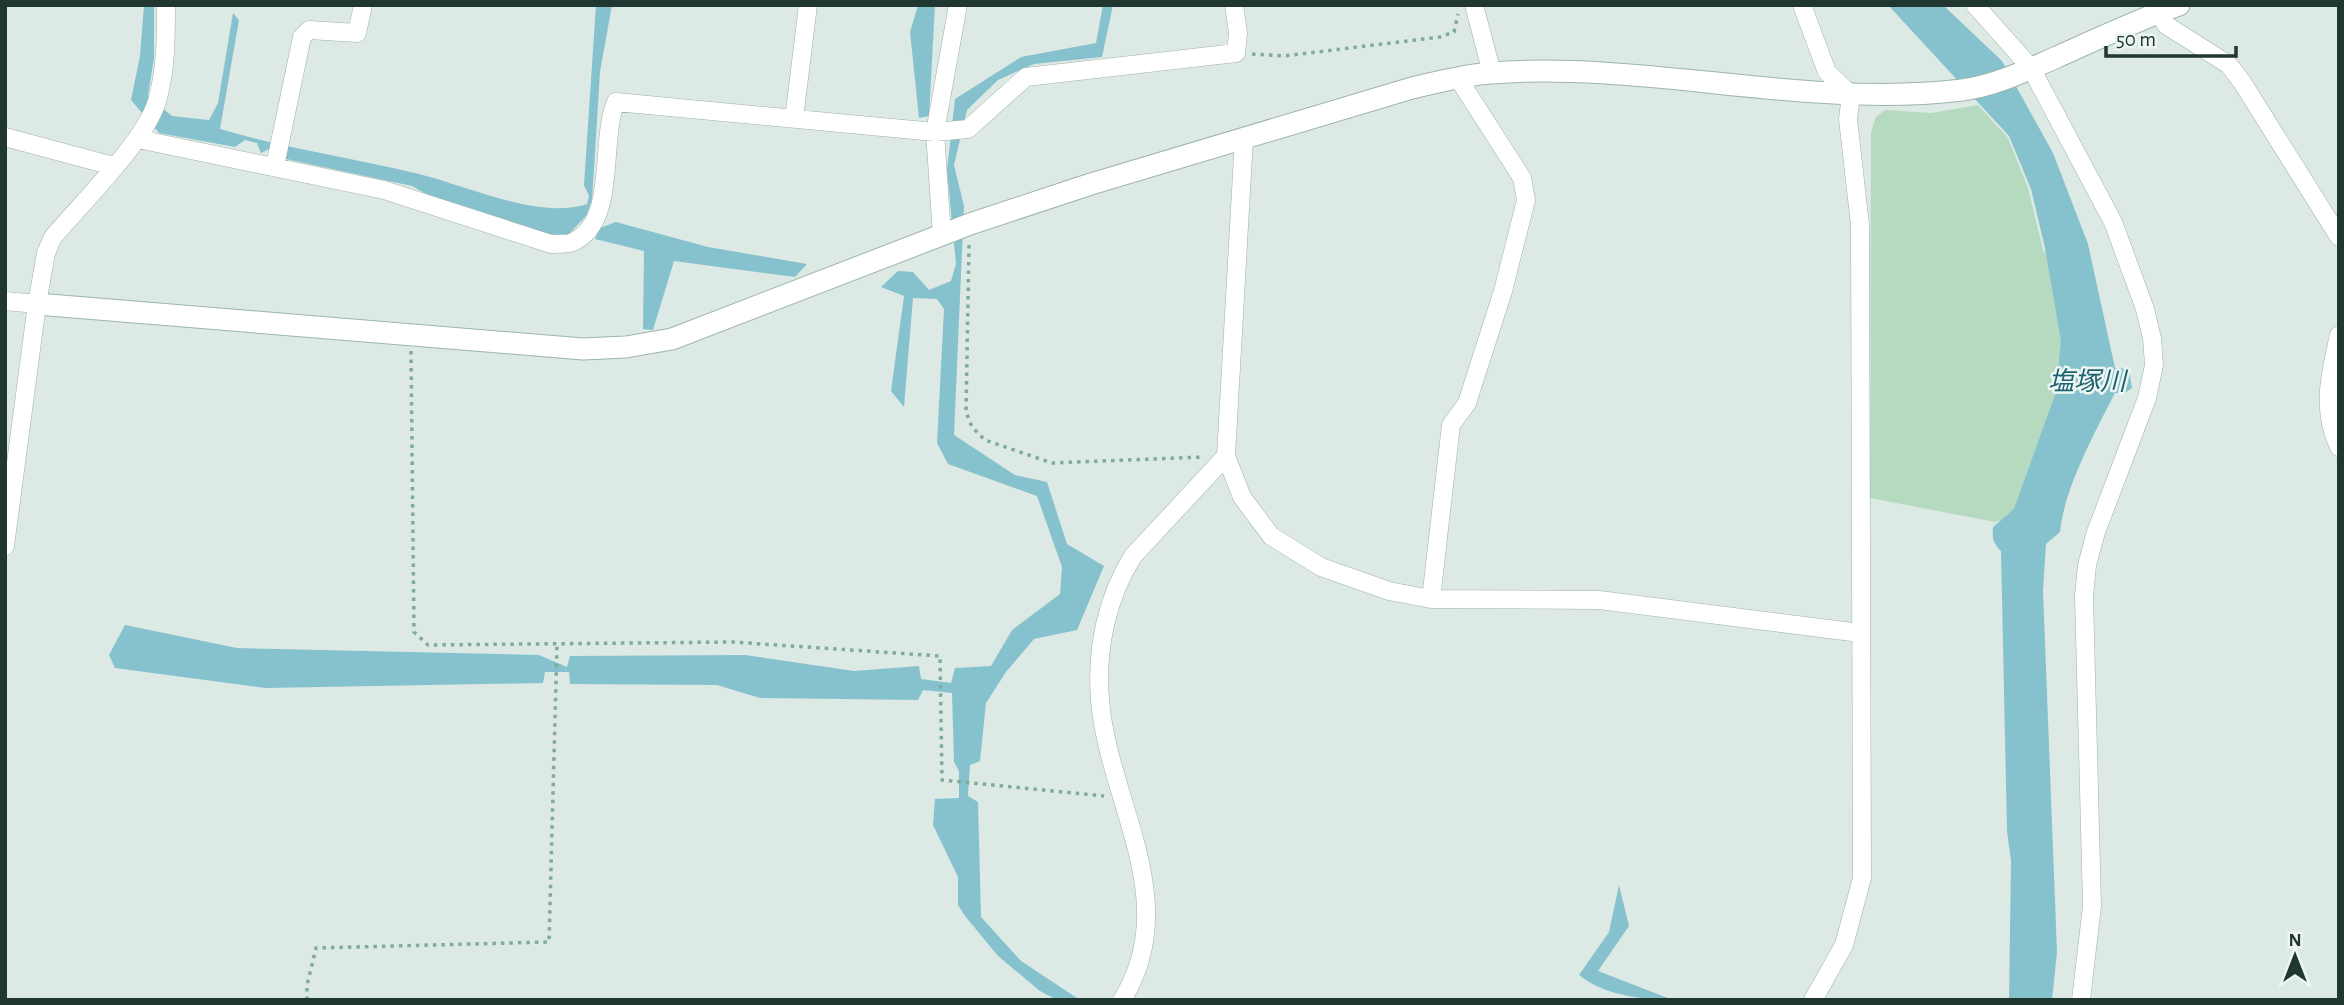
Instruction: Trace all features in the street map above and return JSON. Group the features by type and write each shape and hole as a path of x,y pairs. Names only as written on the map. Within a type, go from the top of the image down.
{"street":[{"path":"5,546 46,253 53,237 138,139 157,104 166,56 166,5"},
{"path":"275,166 302,37 309,30 357,33 363,5"},
{"path":"794,119 808,5"},
{"path":"942,235 935,132 958,5"},
{"path":"138,139 384,190 551,244 572,243 586,231 603,202 608,119 616,102 935,132 968,129 1026,77 1236,53 1238,33 1234,5"},
{"path":"1474,5 1492,73"},
{"path":"1802,5 1827,72 1852,95"},
{"path":"1975,5 2024,71 2113,222 2145,309 2154,365 2147,398 2087,565 2084,596 2092,906 2081,1000"},
{"path":"5,301 583,349 625,347 672,339 942,235 1091,184 1458,78 1492,73 1566,72 1852,95 1966,90 2024,71 2165,8 2166,25 2229,65 2339,237"},
{"path":"1431,599 1451,425 1467,403 1503,291 1526,200 1522,178 1458,78"},
{"path":"1813,1000 1844,946 1862,878 1860,225 1848,119 1852,95"},
{"path":"5,136 113,166"},
{"path":"1244,138 1226,456 1241,497 1271,536 1292,551 1350,579 1431,599 1599,600 1860,633"},
{"path":"2339,335 2328,385 2327,408 2330,429 2339,447"},
{"path":"1122,1000 1136,976 1142,957 1147,893 1100,700 1108,609 1121,575 1133,556 1226,456"}],"path":[{"path":"1236,53 1284,56 1440,37 1454,32 1463,5"},
{"path":"970,225 966,412 972,427 985,440 1052,463 1226,456"},
{"path":"411,335 414,632 428,645 732,642 940,656 942,780 1122,797"},
{"path":"307,1000 307,985 316,948 549,942 556,644"}],"green space":[{"path":"1978,105 2008,138 2028,188 2043,250 2045,254 2045,248 2078,362 2022,504 2004,519 1995,522 1870,498 1871,132 1876,117 1885,110 1931,113"}],"water":[{"path":"144,5 154,5 154,58 148,96 172,116 209,120 218,103 233,13 239,20 220,129 419,174 525,205 568,208 587,204 589,196 584,185 596,5 612,5 600,72 592,200 586,216 568,235 552,235 442,203 412,186 286,159 285,153 269,149 261,153 257,143 245,140 235,147 159,133 131,100 140,56"},
{"path":"918,5 935,5 929,116 919,118 910,32"},
{"path":"1103,5 1113,5 1102,57 1034,64 998,80 967,110 954,165 964,206 954,435 1015,475 1047,482 1067,544 1104,566 1077,630 1034,639 1006,672 986,703 980,761 970,765 968,796 978,802 981,917 1021,961 1080,1000 1057,1000 1040,991 998,956 958,905 958,877 933,825 935,799 959,798 959,771 954,762 952,693 923,690 918,700 760,698 717,685 570,684 569,672 545,672 543,683 266,688 115,668 109,655 125,625 237,648 539,655 567,667 570,656 745,655 854,671 919,666 921,679 951,683 955,668 991,666 1012,630 1060,594 1062,567 1037,496 948,464 937,443 944,309 937,299 913,298 904,407 891,391 904,296 881,287 898,271 913,272 929,290 951,281 956,264 947,170 955,99 1021,57 1096,43"},
{"name":"塩塚川","path":"1888,5 1943,5 2002,61 2053,153 2088,244 2115,368 2129,369 2132,388 2125,393 2115,393 2074,479 2060,532 2046,544 2043,591 2057,952 2052,1000 2009,1000 2011,861 2007,831 2001,551 1993,537 1993,527 2014,509 2056,392 2061,341 2045,248 2031,189 2009,136"},
{"path":"616,222 708,247 807,264 795,277 674,261 653,330 643,329 644,251 595,239 600,228"},
{"path":"1619,885 1629,926 1598,971 1673,1000 1611,992 1579,975 1609,932"}]}
